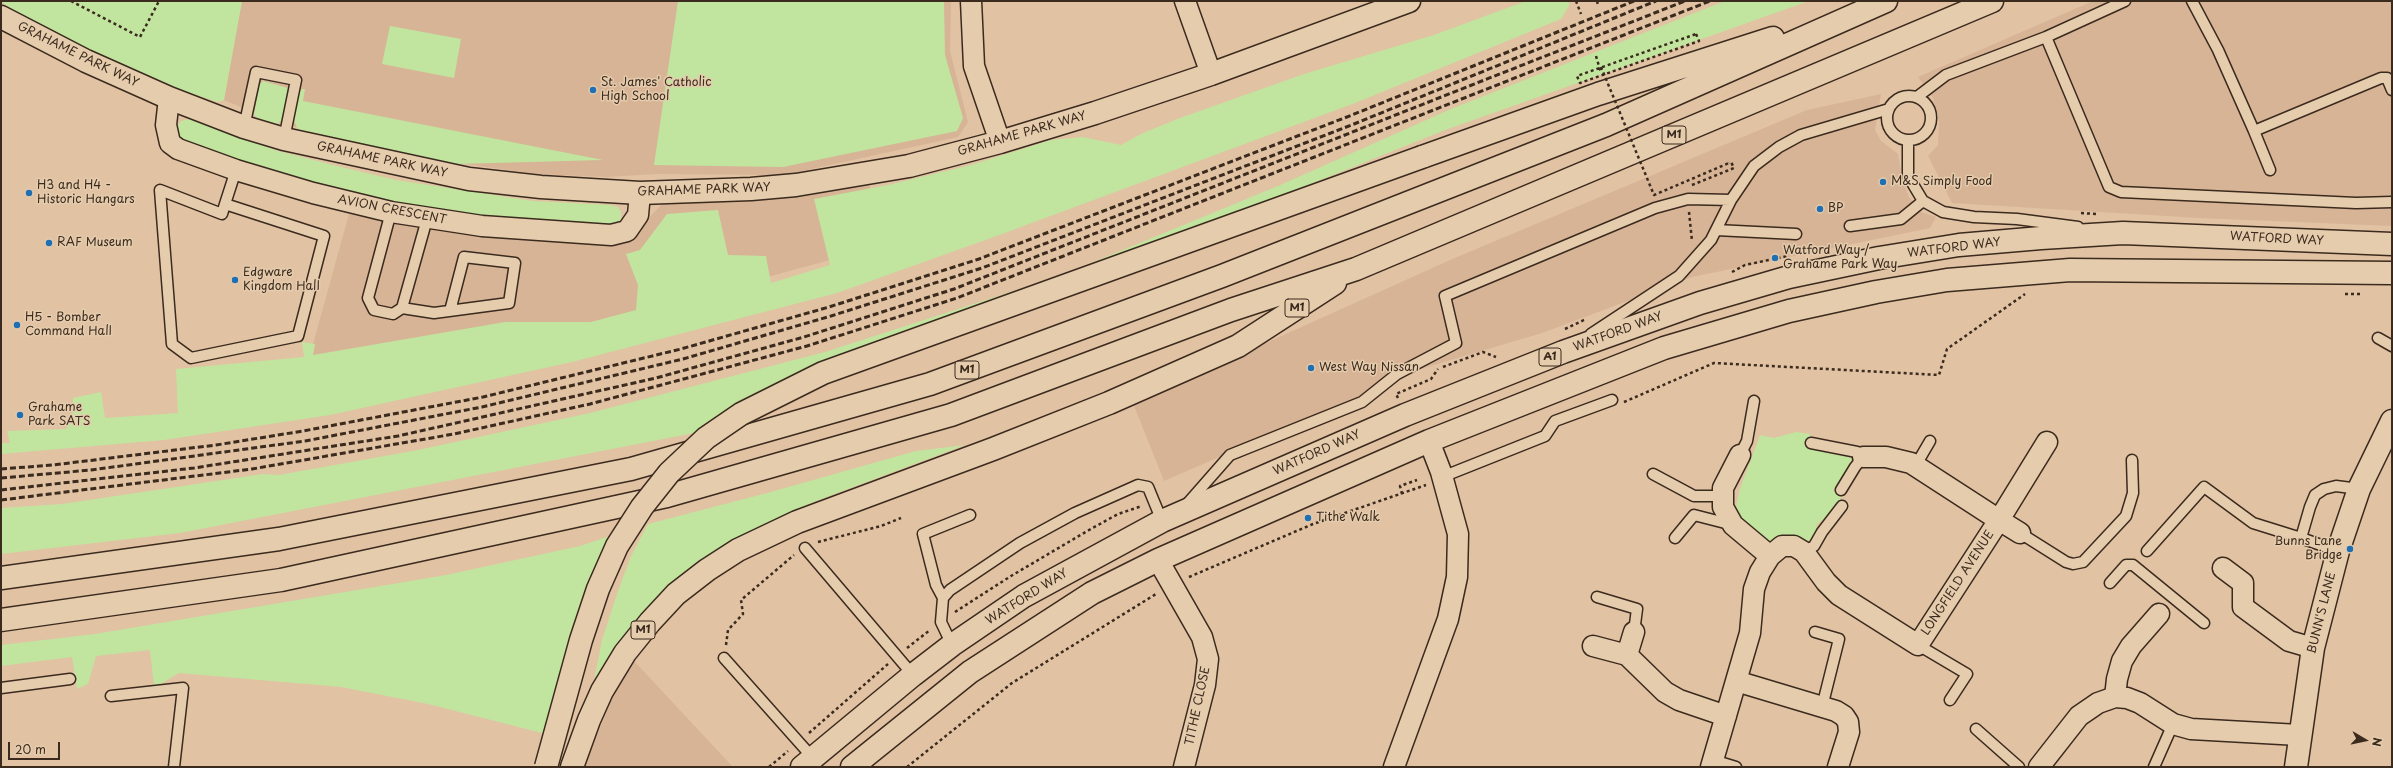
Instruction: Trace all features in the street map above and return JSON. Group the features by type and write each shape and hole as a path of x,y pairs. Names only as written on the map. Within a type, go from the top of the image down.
{"main road":[{"name":"GRAHAME PARK WAY","path":"1,17 86,61 169,98 244,127 284,140 469,179 541,187 640,193 751,189 796,185 909,166 1000,142 1211,74 1378,6 1409,1"},
{"name":"M1","path":"1,620 281,580 667,496 951,415 1231,310 1356,269 1992,1"},
{"name":"M1","path":"546,767 581,640 598,589 617,546 642,507 669,473 706,438 741,414 824,373 1422,157 1598,94 1882,3"},
{"name":"M1","path":"1,578 280,539 631,469 930,384 1222,276 1606,125 1882,3"},
{"name":"WATFORD WAY","path":"808,762 912,675 1024,596 1170,517 1405,414 1563,352 1700,303 1811,272 1959,245 2123,233 2392,244"},
{"name":"M1","path":"572,767 586,726 602,691 625,653 650,622 676,594 707,570 738,550 797,522 993,449 1102,406 1238,346 1356,269"},
{"path":"852,767 970,672 1092,593 1158,560 1429,441 1664,348 1789,311 1876,292 1947,280 2070,270 2388,273"},
{"name":"BUNN'S LANE","path":"2296,767 2299,735 2313,648 2338,551 2359,489 2392,421"}],"street":[{"path":"971,1 974,66 1000,142"},
{"path":"1184,1 1211,74"},
{"name":"AVION CRESCENT","path":"169,98 166,125 170,142 178,149 236,170 313,193 391,212 427,219 482,226 611,235 627,231 638,215 640,193"},
{"path":"1394,767 1448,619 1457,577 1458,534 1442,477 1429,441"},
{"path":"1863,457 1886,457 1916,465 1999,520 2047,442"},
{"path":"1740,455 1723,488 1723,507 1733,525 1770,556"},
{"name":"LONGFIELD AVENUE","path":"1804,552 1826,582 1839,595 1918,645 1999,520 2020,533"},
{"path":"1712,763 1750,633 1754,588 1760,572 1770,556 1782,546 1794,546 1804,552"},
{"name":"TITHE CLOSE","path":"1158,560 1202,637 1208,659 1205,685 1184,767"},
{"path":"2223,568 2243,583 2243,607 2289,642 2313,648"},
{"path":"2116,697 2117,679 2122,660 2131,646 2166,606"},
{"path":"1627,655 1634,632"},
{"path":"1593,646 1627,655 1665,692 1678,700 1726,716"},
{"path":"1736,681 1822,707 1844,716 1848,722 1849,732 1838,767"},
{"path":"2039,767 2079,716 2098,703 2116,697 2127,698 2140,703 2173,724 2192,729 2299,735"}],"lane":[{"path":"1563,352 1679,276 1711,240 1731,200 1754,166 1779,148 1801,135 1889,109 1901,98 1917,97 1946,75 2046,37 2125,1"},
{"path":"2195,5 2254,131 2270,170"},
{"path":"2046,37 2109,187 2121,192 2356,203 2392,202"},
{"path":"244,127 256,72 296,80 284,140"},
{"path":"2254,131 2381,78 2387,78 2392,90"},
{"path":"1889,109 1888,123 1890,130 1901,139 1915,140 1927,132 1932,119 1928,106 1917,97"},
{"path":"1908,140 1908,176 1923,201 1943,212 1974,217 2017,219 2123,233"},
{"path":"225,204 324,236 298,336 190,358 172,344 160,190 222,214 225,204 236,170"},
{"path":"943,598 950,590 1020,543 1075,513 1138,486 1148,487 1170,517 1230,456 1362,402 1396,374 1456,343 1445,296 1655,208 1688,199 1731,200"},
{"path":"1850,226 1901,219 1923,201"},
{"path":"391,212 368,298 374,310 393,314 402,308 427,219"},
{"path":"1716,230 1796,234"},
{"path":"402,308 434,313 509,304 516,262 464,257 450,311"},
{"path":"2378,338 2392,346"},
{"path":"1442,477 1545,436 1555,421 1612,400"},
{"path":"1740,455 1747,441 1754,401"},
{"path":"1916,465 1930,441"},
{"path":"1811,443 1857,452 1863,457 1841,490"},
{"name":"LONGFIELD AVENUE","path":"2020,533 2066,562 2074,564 2083,562 2126,516 2133,493 2132,460"},
{"path":"1653,474 1694,496 1723,496"},
{"path":"2301,538 2315,495 2324,489 2336,486 2359,489"},
{"path":"2147,552 2204,487 2253,523 2338,551"},
{"path":"1804,552 1814,546 1822,532 1842,506"},
{"path":"952,646 941,622 943,598 936,585 923,534 970,514"},
{"path":"1675,538 1694,516 1733,525"},
{"path":"805,548 912,675"},
{"path":"2110,583 2126,565 2129,564 2137,567 2166,606 2204,623"},
{"path":"1597,597 1637,609 1634,632"},
{"path":"1815,632 1839,639 1822,707"},
{"path":"1918,645 1966,674 1950,700"},
{"path":"724,658 808,762"},
{"path":"1,688 70,679"},
{"path":"111,696 183,688 174,767"},
{"path":"2154,767 2173,724"},
{"path":"1976,729 2019,767"},
{"path":"1712,763 1736,767"}],"path":[{"path":"71,1 140,37 160,1"},
{"path":"1576,1 1581,14"},
{"path":"1597,1 1598,5"},
{"path":"1577,76 1696,34 1699,41"},
{"path":"1596,56 1602,75"},
{"path":"1602,67 1654,195 1731,162 1734,168 1687,187 1692,244"},
{"path":"1758,366 1939,374 1947,349 2030,291"},
{"path":"2345,294 2364,294"},
{"path":"1561,330 1589,318"},
{"path":"1398,400 1396,394 1431,379 1438,369 1483,352 1501,359"},
{"path":"1402,494 1400,486 1417,480"},
{"path":"724,658 728,630 743,614 742,600 794,554 820,540 881,526 901,518"}],"shaded area":[{"name":"St. James' Catholic High School","path":"242,1 951,1 950,51 968,122 958,137 784,175 655,174 607,177 536,174 465,164 366,147 272,120 224,100"},
{"path":"2093,1 2392,1 2392,226 2199,218 1952,203 1928,156 1938,145 1939,122 1933,98 1918,77"},
{"path":"1881,94 1875,130 1881,141 1898,154 1902,179 1909,197 1921,212 1936,217 1930,228 1692,277 1542,333 1424,368 1164,481 1133,403 1450,260 1807,110"},
{"path":"869,184 881,246 588,326 308,362 349,214 450,231 624,244 664,202"},
{"path":"634,661 733,767 584,767 613,696"}],"green space":[{"path":"1,1 242,1 224,100 218,102 189,93 76,44 10,8"},
{"path":"678,1 944,1 945,55 963,118 957,131 783,167 654,165"},
{"path":"1526,1 1567,1 1570,4 1561,19 1355,103 1002,234 837,293 572,362 330,415 164,440 1,454 1,443 10,443 7,431 66,429 72,417 73,398 101,392 105,418 178,413 176,369 304,357 302,342 315,344 313,355 505,322 591,322 636,310 638,285 626,254 640,250 667,214 718,210 728,255 766,256 771,283 830,265 814,199 888,185 971,165 1051,140 1083,137 1121,145 1143,133 1180,118 1304,74 1434,35"},
{"path":"1725,1 1809,1 1445,130 1268,201 1072,271 1278,186 1451,109"},
{"path":"390,26 461,39 454,78 382,64"},
{"path":"263,81 288,88 283,120 276,124 258,119 254,114 259,85"},
{"path":"302,89 305,89 303,101 603,160 456,164 303,133 297,128 294,120 299,92"},
{"path":"190,119 278,151 396,180 533,201 610,205 618,207 621,212 621,219 616,225 607,228 491,217 399,206 319,188 186,145 174,133 181,121"},
{"path":"1051,279 804,369 736,403 694,433 180,533 1,554 1,508 62,504 263,474 279,475 418,450 590,413 825,352"},
{"path":"1796,432 1810,434 1808,449 1853,458 1833,491 1842,496 1830,514 1817,524 1814,538 1808,541 1797,538 1780,539 1767,543 1745,527 1735,511 1740,489 1760,435 1774,438"},
{"path":"965,445 816,501 736,538 683,574 635,625 592,691 602,640 618,591 631,556 648,524 767,493 916,451"},
{"path":"613,535 584,596 546,734 428,704 341,687 179,673 161,684 154,686 150,650 96,656 88,684 77,689 72,657 1,666 1,645 95,634 446,575 580,546"}],"railway":[{"path":"1,469 53,465 216,445 303,431 483,397 681,349 829,307 979,259 1352,115 1634,1"},
{"path":"1,478 91,470 305,441 482,407 683,359 831,316 982,268 1354,124 1656,1"},
{"path":"1,490 194,468 398,436 656,378 804,337 954,289 1685,1"},
{"path":"1,500 252,469 454,434 590,404 807,346 957,298 1710,1"}],"place":[{"name":"St. James' Catholic High School","path":"593,90"},
{"name":"M&S Simply Food","path":"1883,182"},
{"name":"H3 and H4 - Historic Hangars","path":"29,193"},
{"name":"BP","path":"1820,209"},
{"name":"RAF Museum","path":"49,243"},
{"name":"Watford Way / Grahame Park Way","path":"1775,258"},
{"name":"Edgware Kingdom Hall","path":"235,280"},
{"name":"H5 - Bomber Command Hall","path":"17,325"},
{"name":"West Way Nissan","path":"1311,368"},
{"name":"Grahame Park SATS","path":"20,415"},
{"name":"Tithe Walk","path":"1308,518"},
{"name":"Bunns Lane Bridge","path":"2350,549"}]}
